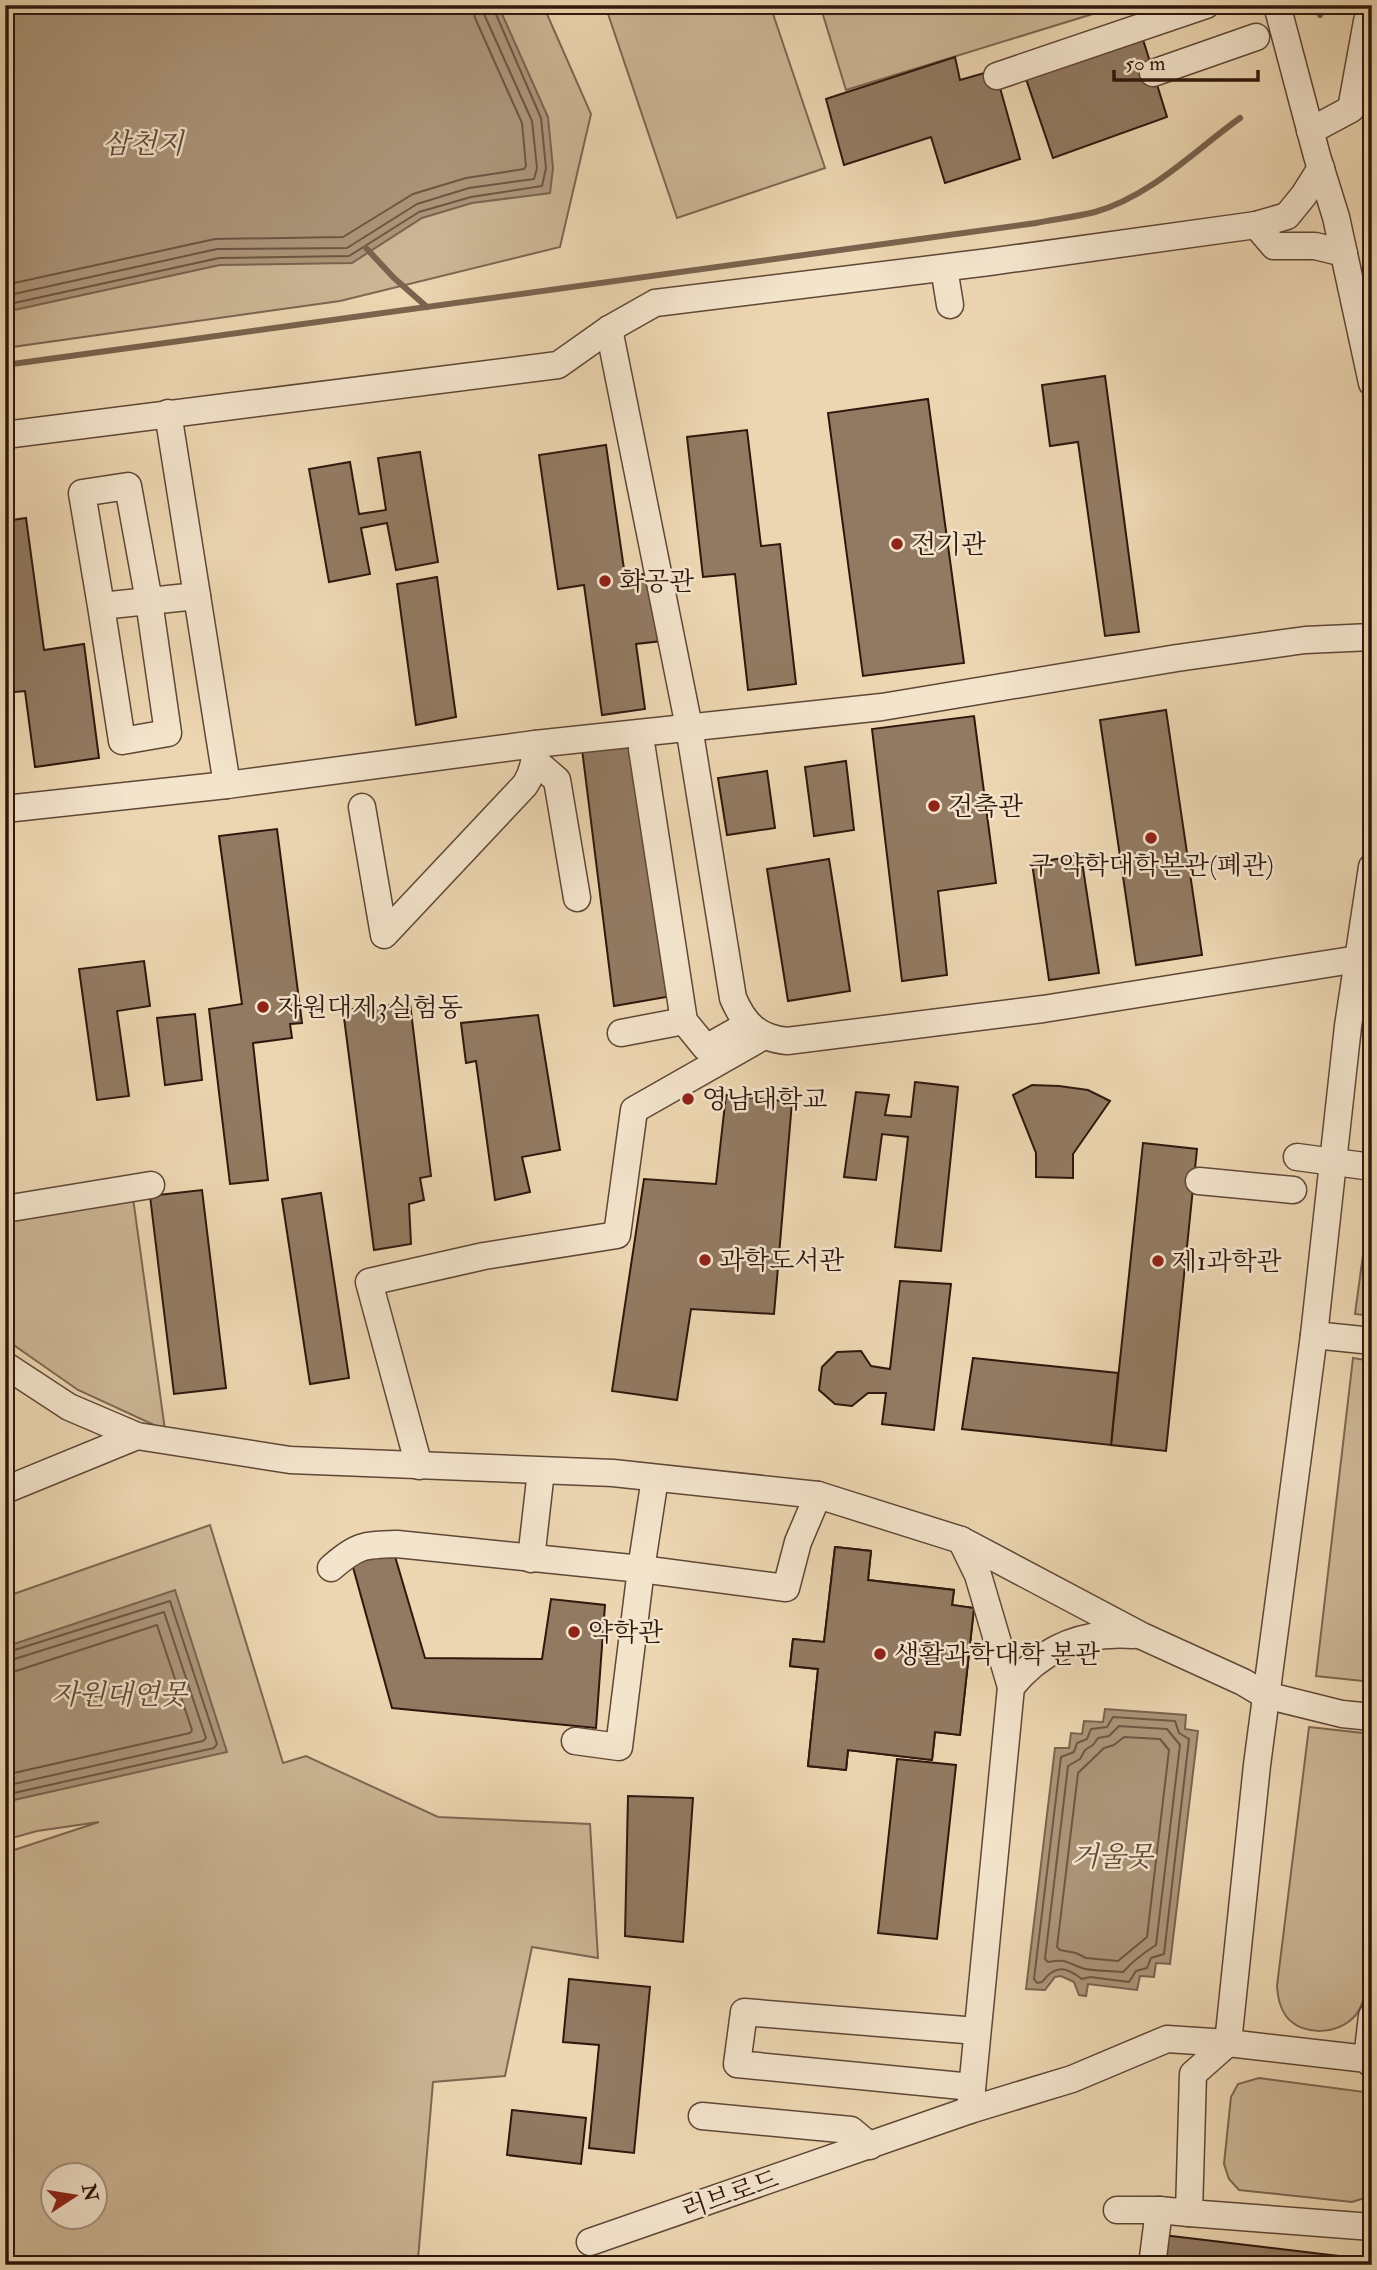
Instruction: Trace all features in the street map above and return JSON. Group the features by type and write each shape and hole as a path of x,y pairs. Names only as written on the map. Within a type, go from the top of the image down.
{"street":[{"path":"997,76 1206,5"},
{"path":"1277,5 1336,217 1372,383"},
{"path":"1310,131 1351,109 1367,21 1372,18"},
{"path":"1153,73 1256,37"},
{"path":"5,435 558,365 609,329 655,303 944,268 1256,225 1287,216 1321,168"},
{"path":"1256,225 1274,246 1315,246 1343,253"},
{"path":"944,268 950,305"},
{"path":"609,329 689,727 733,998 755,1030 787,1041 1043,1009 1363,951"},
{"path":"168,413 227,785"},
{"path":"128,486 149,601 168,733 122,741 100,606 82,493 128,486"},
{"path":"100,606 197,596"},
{"path":"5,809 535,753 689,727 882,707 1177,657 1305,640 1372,636"},
{"path":"642,749 684,1021 706,1048 755,1030"},
{"path":"362,807 384,935 525,785 532,774 535,753"},
{"path":"535,753 556,780 577,898"},
{"path":"1189,2213 1193,2074 1228,2043 1265,1695 1314,1335 1348,1027 1363,951 1372,867"},
{"path":"621,1033 684,1021"},
{"path":"419,1466 369,1282 484,1256 617,1235 634,1110 755,1030"},
{"path":"1297,1157 1372,1167"},
{"path":"1199,1181 1293,1190"},
{"path":"5,1209 151,1185"},
{"path":"1314,1335 1372,1340"},
{"path":"5,1364 69,1407 137,1436 290,1460 613,1473 818,1495 961,1540 1142,1636 1265,1695 1342,1714 1372,1717"},
{"path":"5,1490 137,1436"},
{"path":"531,1559 541,1471"},
{"path":"575,1741 619,1748 655,1478"},
{"path":"331,1568 350,1552 371,1545 397,1544 641,1569 786,1588 798,1542 818,1495"},
{"path":"961,1540 978,1575 1011,1687 971,2098 737,2064 744,2012 977,2031"},
{"path":"1011,1687 1025,1670 1043,1656 1071,1642 1087,1636 1110,1633 1142,1636"},
{"path":"1369,2062 1372,2016"},
{"name":"러브로드","path":"590,2242 870,2146 971,2098 1072,2079 1167,2039 1228,2043 1369,2062"},
{"path":"702,2116 851,2130 870,2146"},
{"path":"1117,2210 1159,2210 1372,2227"},
{"path":"1152,2265 1159,2210"}],"shaded area":[{"name":"삼천지","path":"5,5 543,5 591,114 560,247 340,301 5,348"},
{"path":"605,5 770,5 825,168 677,218"},
{"path":"820,5 1122,5 846,90"},
{"path":"1372,1188 1372,1316 1355,1314"},
{"path":"133,1198 165,1430 78,1390 5,1339 5,1218"},
{"path":"1353,1358 1372,1361 1372,1682 1316,1676"},
{"path":"210,1525 283,1763 306,1756 438,1817 590,1824 598,1958 532,1947 505,2076 433,2082 418,2259 403,2265 5,2265 5,1853 99,1822 37,1831 5,1840 5,1597"},
{"path":"1309,1727 1372,1734 1372,1927 1368,1982 1359,2010 1353,2018 1335,2029 1324,2031 1313,2031 1293,2023 1282,2009 1277,1986"},
{"path":"1259,2078 1372,2093 1371,2196 1352,2202 1239,2190 1229,2179 1224,2164 1231,2097 1238,2084"}],"water":[{"name":"삼천지","path":"5,5 498,5 548,117 553,168 550,193 472,203 422,218 352,263 220,265 5,312"},
{"name":"자원대연못","path":"175,1590 227,1752 5,1802 5,1647"},
{"name":"거울못","path":"1105,1709 1186,1715 1185,1729 1198,1731 1170,1964 1156,1963 1154,1977 1140,1976 1137,1990 1088,1984 1086,1996 1079,1995 1074,1982 1061,1976 1055,1977 1045,1990 1026,1989 1055,1748 1069,1748 1071,1733 1082,1734 1084,1721 1103,1722"}],"building":[{"path":"1141,33 1167,117 1053,158 1024,73"},
{"path":"955,57 960,80 995,70 1020,159 945,183 931,137 844,165 826,99"},
{"path":"1105,376 1139,632 1105,636 1078,442 1050,446 1042,385"},
{"name":"전기관","path":"928,399 964,663 863,676 828,413"},
{"path":"747,430 761,546 780,544 796,684 748,690 735,574 703,577 687,437"},
{"name":"화공관","path":"606,445 625,576 653,573 662,641 636,644 645,709 602,715 584,585 558,589 539,455"},
{"path":"420,452 438,562 396,570 387,523 361,528 370,574 329,582 309,469 350,462 359,514 386,510 378,458"},
{"path":"26,518 44,650 84,644 99,758 35,767 25,691 5,693 5,521"},
{"path":"437,577 456,717 416,725 397,584"},
{"name":"구 약학대학본관(폐관)","path":"1166,710 1202,955 1136,965 1100,720"},
{"name":"건축관","path":"974,716 996,883 938,891 947,975 902,981 872,729"},
{"path":"635,742 672,996 614,1006 582,749"},
{"path":"846,761 854,830 814,836 805,767"},
{"path":"767,771 775,828 727,835 718,778"},
{"name":"자원대제3실험동","path":"277,829 302,1023 290,1024 292,1038 253,1043 268,1180 230,1184 209,1009 242,1004 219,836"},
{"path":"1081,855 1099,973 1049,980 1032,863"},
{"path":"829,859 850,991 788,1001 767,869"},
{"path":"144,961 150,1006 117,1011 129,1096 97,1100 79,969"},
{"path":"410,1003 431,1176 420,1178 424,1200 409,1204 411,1244 374,1250 343,1010"},
{"path":"195,1014 202,1080 165,1085 157,1018"},
{"path":"538,1015 560,1150 522,1157 530,1192 495,1200 476,1061 466,1063 461,1023"},
{"path":"915,1082 958,1087 941,1251 895,1247 908,1137 882,1134 876,1180 844,1177 856,1092 889,1095 885,1115 911,1117"},
{"path":"1032,1085 1088,1090 1110,1101 1073,1154 1073,1178 1036,1177 1036,1153 1013,1095"},
{"name":"과학도서관","path":"726,1095 792,1102 774,1314 691,1309 677,1400 612,1391 644,1179 716,1184"},
{"name":"제1과학관","path":"1143,1143 1197,1149 1166,1451 1111,1445"},
{"path":"202,1190 226,1388 174,1394 150,1196"},
{"path":"321,1193 349,1378 310,1384 282,1199"},
{"path":"900,1281 951,1284 934,1430 882,1424 886,1393 868,1393 852,1406 835,1404 819,1390 822,1367 837,1352 861,1351 871,1366 890,1369"},
{"path":"973,1358 1118,1373 1111,1445 962,1429"},
{"name":"생활과학대학 본관","path":"835,1547 871,1551 868,1580 954,1590 952,1605 974,1608 960,1735 935,1732 932,1760 848,1750 846,1770 808,1766 818,1669 790,1666 793,1639 824,1642","holes":["866,1603 922,1609 909,1724 853,1718"]},
{"name":"생활과학대학 본관","path":"835,1547 871,1551 868,1580 954,1590 952,1605 974,1608 960,1735 935,1732 932,1760 848,1750 846,1770 808,1766 818,1669 790,1666 793,1639 824,1642"},
{"name":"약학관","path":"394,1553 425,1658 542,1659 551,1599 605,1605 596,1728 392,1708 351,1560"},
{"path":"897,1759 956,1765 937,1939 878,1933"},
{"path":"628,1796 693,1798 683,1942 625,1936"},
{"path":"569,1979 650,1987 634,2153 589,2148 599,2045 563,2042"},
{"path":"512,2110 586,2118 581,2164 507,2155"},
{"path":"1163,2235 1372,2260 1372,2265 1158,2265"}],"waterway":[{"path":"1320,15 1327,5"},
{"path":"5,365 1080,215 1115,205 1135,195 1240,118"},
{"path":"366,248 427,307"}],"place":[{"name":"전기관","path":"897,544"},
{"name":"화공관","path":"605,581"},
{"name":"건축관","path":"934,806"},
{"name":"구 약학대학본관(폐관)","path":"1151,838"},
{"name":"자원대제3실험동","path":"263,1007"},
{"name":"영남대학교","path":"688,1099"},
{"name":"과학도서관","path":"705,1260"},
{"name":"제1과학관","path":"1158,1261"},
{"name":"약학관","path":"574,1632"},
{"name":"생활과학대학 본관","path":"880,1654"}]}
